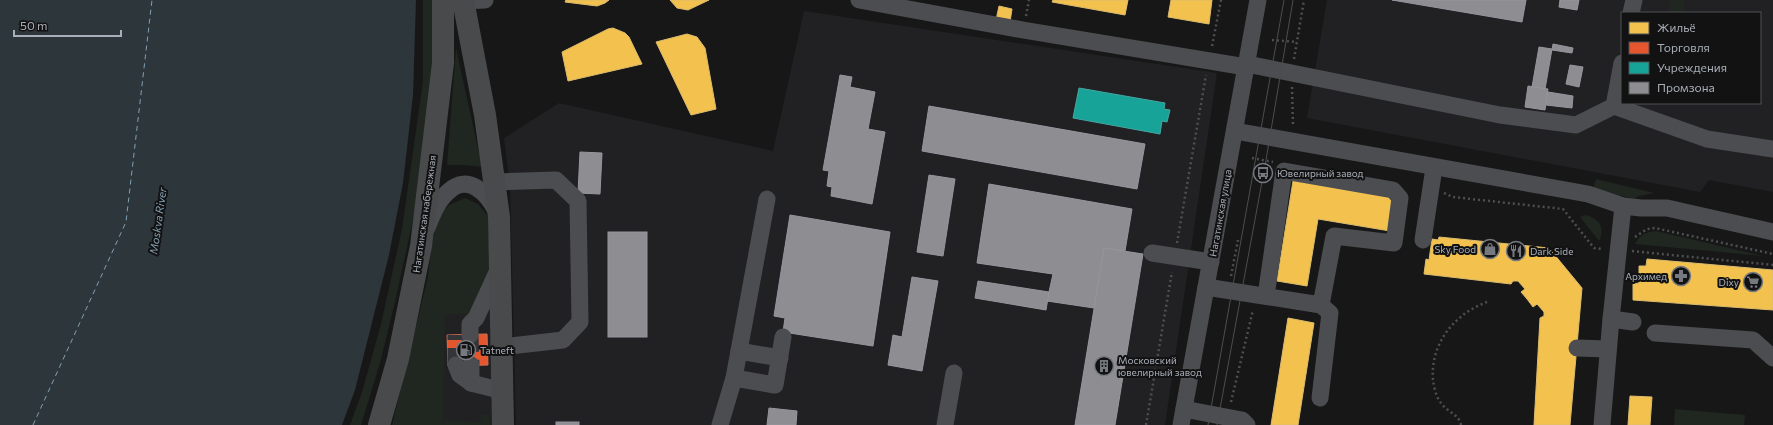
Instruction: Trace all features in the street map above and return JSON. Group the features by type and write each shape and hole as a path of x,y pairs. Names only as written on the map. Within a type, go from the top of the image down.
{"main road":[{"path":"456,0 485,115 499,217 503,425"},
{"name":"Нагатинская набережная","path":"379,425 398,359 421,246 443,63 456,0"}],"street":[{"path":"456,0 485,0"},
{"path":"859,0 1208,61 1246,65 1493,114 1576,125 1614,106 1707,139 1773,149"},
{"name":"Нагатинская улица","path":"1183,417 1258,0"},
{"path":"1631,12 1634,0"},
{"path":"1614,106 1621,68"},
{"path":"1235,131 1434,168 1588,194 1623,206 1667,208 1773,232"},
{"path":"1423,240 1434,168"},
{"path":"1266,296 1284,171 1393,190 1400,198 1394,243 1334,236 1321,305"},
{"path":"494,182 556,180 578,201 580,322 563,340 502,347"},
{"path":"421,246 430,220 441,198 449,190 458,185 468,184 485,192 499,217"},
{"path":"720,425 734,378 767,199"},
{"path":"1602,425 1611,320 1629,250 1623,206"},
{"path":"1152,253 1211,262"},
{"path":"466,331 476,318 501,264"},
{"path":"1206,287 1321,305 1330,313 1320,398"},
{"path":"1611,320 1633,322"},
{"path":"1655,333 1753,340 1773,358"},
{"path":"734,378 775,385 784,337"},
{"path":"1577,348 1608,349"},
{"path":"739,351 780,358"},
{"path":"463,365 471,383 503,391"},
{"path":"944,425 954,373"},
{"path":"1183,417 1242,420 1247,425"}],"path":[{"path":"1146,425 1208,61 1221,0"},
{"path":"1272,40 1296,42"},
{"path":"1252,158 1278,163"},
{"path":"1432,188 1453,197 1563,209 1594,248 1629,250 1773,265"},
{"path":"1629,250 1636,236 1641,232 1655,228 1773,254"},
{"path":"1228,290 1238,240"},
{"path":"1461,425 1458,418 1446,409 1437,396 1433,375 1434,360 1443,337 1452,324 1466,312 1487,302"}],"shaded area":[{"path":"423,0 432,0 432,66 417,201 380,363 361,425 350,425 362,392 381,324 402,229 423,81"},
{"path":"1327,0 1773,0 1773,192 1709,180 1700,192 1307,118"},
{"path":"1671,0 1685,0 1683,12 1668,12"},
{"path":"804,11 1217,73 1165,425 516,425 510,185 504,138 559,103 773,151"},
{"path":"456,48 482,167 447,165"},
{"path":"1596,179 1654,193 1639,196 1634,199 1593,189"},
{"path":"465,198 478,204 488,216 490,271 469,314 445,314 443,420 480,422 481,414 488,415 491,425 392,425 428,277 431,247 438,218 449,205"},
{"path":"1584,215 1597,220 1602,231 1599,241 1580,217"},
{"path":"1656,231 1763,256 1635,244 1643,234"},
{"path":"491,306 493,425 441,425 443,308"},
{"path":"1675,409 1745,415 1744,425 1674,425"}],"water":[{"name":"Moskva River","path":"0,0 416,0 413,95 403,183 389,255 355,390 342,425 0,425"}],"building: Жильё":[{"path":"566,0 609,0 597,6 565,2"},
{"path":"670,0 709,0 688,10 677,8"},
{"path":"1053,0 1128,0 1125,15 1052,2"},
{"path":"1171,0 1212,0 1209,24 1168,17"},
{"path":"999,6 1012,9 1010,22 996,20"},
{"path":"613,28 625,33 629,37 642,64 568,81 562,52 608,29"},
{"path":"687,34 697,37 705,48 716,109 691,115 656,42"},
{"path":"1293,181 1396,198 1390,231 1318,219 1307,286 1277,281"},
{"path":"1439,237 1549,248 1582,288 1570,425 1534,425 1540,318 1544,316 1544,312 1537,304 1533,307 1521,292 1525,289 1518,281 1513,281 1511,284 1424,274 1426,259 1429,260 1432,239 1438,240"},
{"path":"1647,259 1773,270 1773,310 1633,300 1633,284 1639,283 1639,266 1646,266"},
{"path":"1288,318 1314,323 1298,425 1271,425"},
{"path":"1630,396 1652,397 1650,425 1628,425"}],"building: Торговля":[{"path":"487,334 488,365 448,366 447,335"}],"building: Учреждения":[{"path":"1079,88 1165,103 1164,109 1170,110 1167,122 1162,121 1160,134 1073,118"}],"building: Промзона":[{"path":"1392,0 1526,0 1522,22"},
{"path":"1560,0 1579,0 1577,10 1559,7"},
{"path":"1553,44 1573,48 1572,53 1552,50"},
{"path":"1539,47 1552,49 1545,89 1532,87"},
{"path":"1570,65 1583,67 1579,87 1566,84"},
{"path":"840,75 852,77 850,87 875,92 868,129 885,132 872,204 831,196 832,187 827,186 829,171 823,170"},
{"path":"1528,86 1548,89 1545,110 1525,107"},
{"path":"1548,92 1573,96 1572,108 1546,105"},
{"path":"929,106 1145,144 1137,189 922,151"},
{"path":"580,152 602,153 600,194 578,193"},
{"path":"929,175 955,179 943,256 917,252"},
{"path":"989,184 1132,209 1125,251 1104,248 1094,308 1047,301 1053,274 977,263"},
{"path":"790,215 890,232 873,346 783,332 785,318 774,316"},
{"path":"608,232 647,232 647,337 608,337"},
{"name":"Московский ювелирный завод","path":"1104,248 1143,254 1115,425 1075,425"},
{"path":"912,277 938,281 922,371 888,365 893,335 902,337"},
{"path":"978,281 1049,292 1046,310 975,298"},
{"path":"769,408 797,411 796,425 767,425"},
{"path":"556,422 579,422 579,425 556,425"}],"ferry route":[{"path":"33,425 126,222 152,0"}],"tunnel":[{"path":"456,335 456,365"},
{"path":"470,335 471,365"}],"tram line":[{"path":"1208,425 1284,0"},
{"path":"1217,425 1266,160 1293,0"}],"place":[{"name":"Ювелирный завод","path":"1263,173"},
{"name":"Sky Food","path":"1490,249"},
{"name":"Dark Side","path":"1516,251"},
{"name":"Архимед","path":"1681,276"},
{"name":"Dixy","path":"1753,282"},
{"name":"Tatneft","path":"466,350"},
{"name":"Московский ювелирный завод","path":"1104,366"}]}
